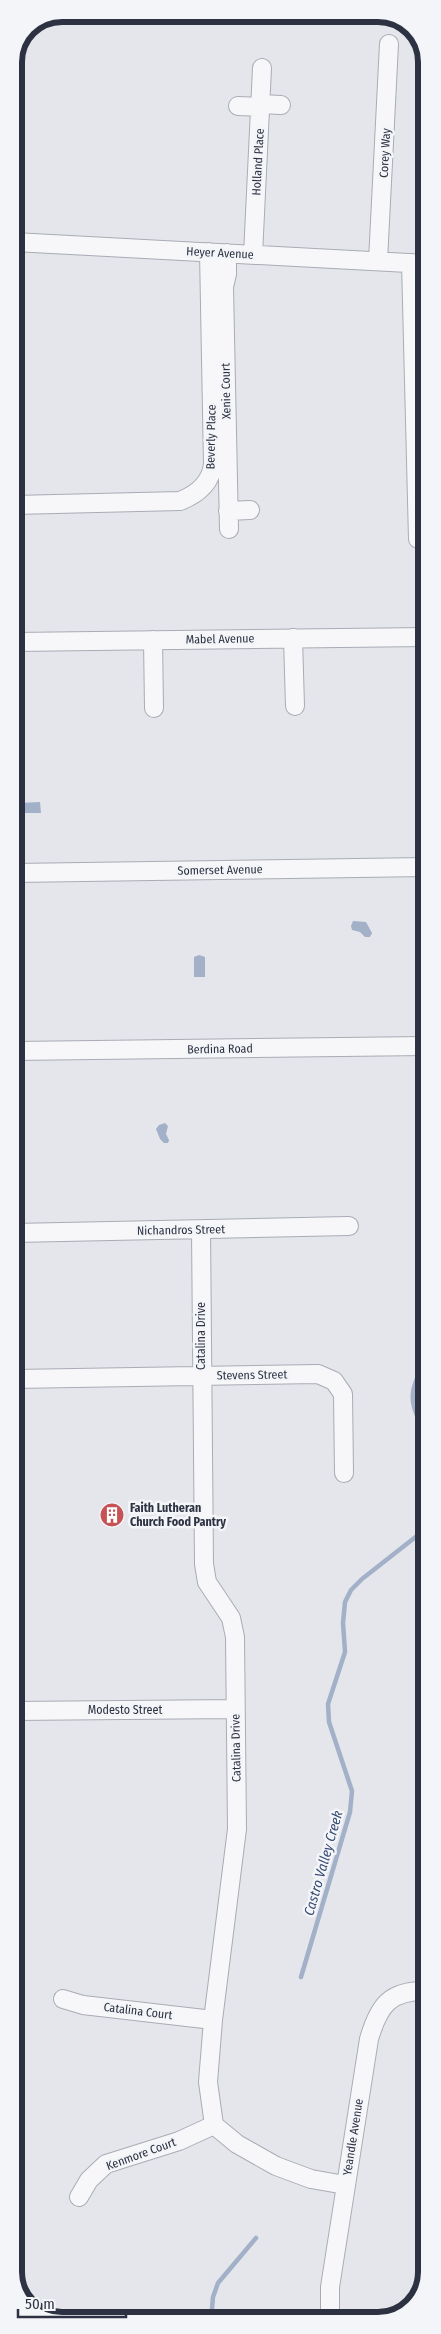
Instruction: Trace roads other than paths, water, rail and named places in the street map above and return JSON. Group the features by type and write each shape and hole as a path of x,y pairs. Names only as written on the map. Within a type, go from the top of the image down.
{"street":[{"name":"Corey Way","path":"378,261 389,44"},
{"name":"Holland Place","path":"253,255 262,68"},
{"path":"238,106 281,104"},
{"name":"Heyer Avenue","path":"23,242 418,263"},
{"name":"Beverly Place","path":"23,505 180,501 193,496 202,488 212,473 209,252"},
{"name":"Xenie Court","path":"227,253 227,274 224,287 229,529"},
{"path":"228,511 250,510"},
{"name":"Mabel Avenue","path":"23,642 418,637"},
{"path":"293,638 295,706"},
{"path":"152,640 154,708"},
{"name":"Somerset Avenue","path":"23,873 418,867"},
{"name":"Berdina Road","path":"23,1051 418,1046"},
{"name":"Nichandros Street","path":"23,1233 349,1226"},
{"name":"Catalina Drive","path":"200,1230 204,1564 207,1582 231,1618 235,1637 237,1829 213,2020 208,2082 214,2125"},
{"name":"Stevens Street","path":"23,1379 318,1374 334,1381 343,1394 344,1473"},
{"name":"Modesto Street","path":"23,1711 235,1709"},
{"name":"Yeandle Avenue","path":"330,2311 330,2287 345,2185 369,2039 374,2020 383,2005 399,1994 418,1992"},
{"name":"Catalina Court","path":"63,1999 84,2005 213,2020"},
{"path":"214,2125 237,2144 276,2166 311,2179 345,2185"},
{"name":"Kenmore Court","path":"78,2197 89,2180 106,2164 178,2141 214,2125"}],"water":[{"path":"40,802 41,813 23,813 23,803"},
{"path":"353,921 366,922 372,933 370,937 365,937 360,932 352,930"},
{"path":"199,955 205,957 205,977 194,977 194,957"},
{"path":"165,1123 168,1126 166,1134 169,1140 168,1143 164,1143 160,1139 156,1129 159,1125"}],"waterway":[{"name":"Castro Valley Creek","path":"418,1376 413,1397 418,1418"},
{"name":"Castro Valley Creek","path":"301,1977 350,1812 352,1791 329,1722 328,1704 345,1652 343,1623 345,1602 351,1590 362,1579 418,1535"},
{"name":"Castro Valley Creek","path":"212,2311 213,2297 218,2283 256,2238"}],"place":[{"name":"Faith Lutheran Church Food Pantry","path":"112,1515"}]}
